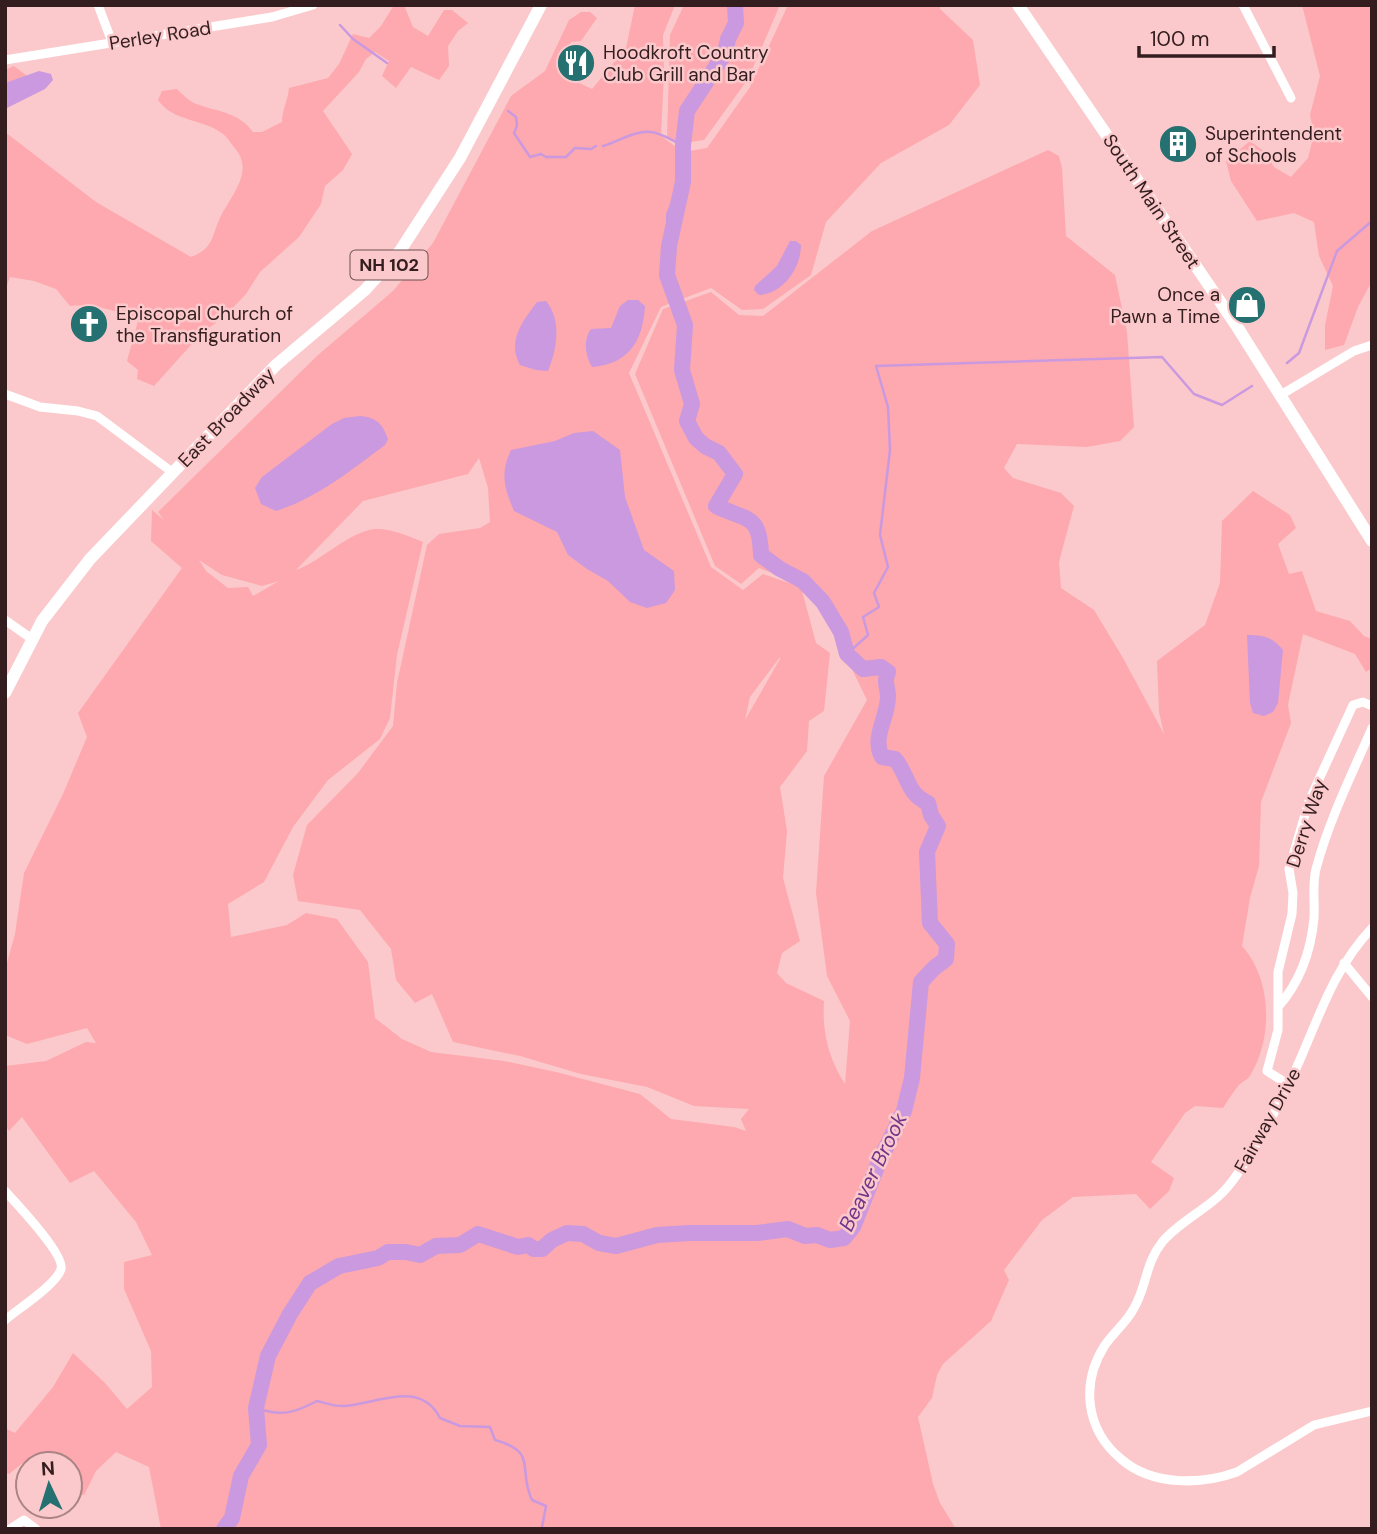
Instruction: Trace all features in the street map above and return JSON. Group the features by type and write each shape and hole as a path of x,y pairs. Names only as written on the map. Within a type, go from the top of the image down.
{"main road":[{"name":"East Broadway","path":"5,693 32,639 53,604 72,580 276,365 365,290 400,251 460,158 541,5"},
{"name":"South Main Street","path":"1018,5 1236,324 1372,541"}],"street":[{"path":"98,5 111,42"},
{"path":"269,5 272,17"},
{"name":"Perley Road","path":"5,60 272,17 313,5"},
{"path":"1243,5 1291,99"},
{"path":"1279,396 1354,351 1372,345"},
{"path":"5,394 40,407 97,416 172,472"},
{"path":"5,620 32,639"},
{"name":"Derry Way","path":"1289,1085 1267,1071 1278,1030 1278,972 1292,914 1293,893 1289,869 1303,820 1353,705 1363,702 1372,706"},
{"name":"Derry Way","path":"1278,1007 1295,985 1307,956 1314,918 1316,871 1336,809 1372,728"},
{"name":"Fairway Drive","path":"1372,928 1344,963 1323,1003 1289,1085 1235,1178 1215,1200 1166,1237 1155,1251 1136,1306 1104,1346 1094,1364 1089,1385 1092,1419 1107,1445 1130,1466 1161,1478 1191,1481 1224,1477 1237,1472 1303,1430 1372,1411"},
{"path":"1344,963 1372,997"},
{"path":"5,1191 62,1263 54,1280 5,1320"},
{"path":"10,1529 24,1520 36,1529"}],"shaded area":[{"path":"394,5 404,5 413,27 428,36 444,10 452,10 468,23 458,31 448,46 449,66 439,80 411,67 396,88 382,76 389,61 375,52 366,59 359,72 323,111 352,154 343,170 325,186 321,204 299,237 260,272 246,294 227,314 200,335 154,386 137,379 138,370 127,361 138,321 105,309 70,306 56,289 34,281 10,277 5,290 5,132 96,202 191,257 205,249 212,239 241,179 242,162 223,134 164,107 158,100 162,91 177,89 194,103 234,116 253,132 262,132 282,122 289,88 328,78 339,64 353,34 369,38 381,26"},
{"path":"635,5 675,5 663,35 661,136 683,152 707,148 750,87 788,5 940,5 940,9 973,40 980,85 949,125 881,163 826,222 811,275 763,309 742,310 711,288 661,307 629,373 711,567 743,590 763,574 801,587 816,643 830,653 824,711 809,721 807,751 780,787 787,831 783,878 800,941 782,953 777,973 786,983 824,1001 827,1044 845,1084 850,1021 827,976 816,893 824,776 867,700 825,614 801,584 759,568 741,584 715,566 635,374 663,309 711,292 739,315 763,316 872,231 1048,150 1059,156 1062,168 1066,236 1115,275 1127,332 1134,427 1120,441 1087,447 1017,444 1004,468 1013,478 1061,493 1074,506 1059,562 1061,588 1094,610 1164,734 1159,712 1157,661 1205,625 1220,583 1222,521 1253,491 1290,515 1296,528 1278,544 1289,574 1302,571 1316,611 1350,621 1364,636 1372,639 1372,668 1366,672 1355,654 1303,634 1288,705 1291,723 1261,802 1259,866 1250,898 1242,946 1252,959 1264,991 1266,1026 1263,1043 1250,1076 1239,1085 1223,1108 1195,1106 1185,1113 1151,1162 1174,1178 1169,1191 1150,1209 1136,1194 1073,1197 1042,1220 1004,1270 1009,1280 991,1321 943,1364 937,1375 932,1398 918,1417 933,1484 940,1503 956,1529 161,1529 149,1467 116,1452 96,1471 84,1495 84,1450 14,1450 14,1470 9,1474 5,1472 5,1428 15,1433 53,1387 73,1353 105,1383 127,1409 152,1387 151,1351 124,1289 124,1262 152,1255 136,1222 94,1171 70,1183 22,1117 9,1131 5,1125 5,1066 46,1061 86,1042 96,1043 87,1028 27,1044 5,1035 5,970 15,934 24,873 63,794 87,737 78,713 182,568 151,541 152,510 164,520 158,512 318,355 393,291 433,243 511,96 545,71 569,20 581,12 590,12 597,18 581,41 571,42 558,73 592,89 626,48","holes":["479,458 488,488 490,522 480,528 439,534 427,545 397,683 393,726 358,773 307,825 293,875 298,901 360,910 391,949 396,980 415,1003 432,994 453,1042 520,1056 581,1074 647,1087 694,1106 749,1109 741,1119 746,1131 671,1119 640,1094 504,1061 431,1052 402,1039 375,1018 368,962 337,919 306,913 287,925 231,937 228,904 264,882 293,827 328,780 380,739 390,718 397,655 423,542 393,531 365,531 296,570 363,501 468,474","199,560 222,575 262,586 279,581 253,596 248,587 228,588 206,571","780,659 745,720 750,697"]},
{"path":"684,5 780,5 748,79 704,140 683,143 667,137 670,35"},
{"path":"1302,5 1372,5 1372,281 1358,307 1344,345 1325,350 1325,325 1333,286 1319,256 1314,222 1294,213 1257,221 1231,181 1226,161 1250,141 1265,152 1274,167 1291,177 1308,158 1314,134 1310,115 1320,76"},
{"path":"14,66 27,76 5,83 5,70"},
{"path":"39,71 51,74 53,80 45,89 5,109 5,83"},
{"path":"689,146 690,177 675,213 677,246 672,271 666,268 666,214 680,179 681,147"},
{"path":"790,241 801,245 794,271 776,290 759,295 754,290 755,286 777,266"},
{"path":"628,300 638,300 645,306 637,340 625,356 605,365 592,367 586,348 588,333 591,329 611,328 620,306"},
{"path":"546,301 556,326 554,353 548,371 520,365 515,348 518,332 526,317 537,302"},
{"path":"360,416 375,420 381,425 388,439 385,445 333,483 305,499 276,511 261,504 255,488 262,477 332,424 344,418"},
{"path":"593,431 620,450 625,497 644,550 674,571 675,590 666,603 647,608 630,602 608,581 568,555 557,532 514,511 504,474 511,450 555,441 574,433"},
{"path":"1247,635 1267,638 1283,650 1278,703 1273,712 1264,716 1253,713 1250,703"}],"waterway":[{"name":"Beaver Brook","path":"224,1529 232,1518 241,1476 259,1445 256,1408 268,1356 310,1283 339,1266 378,1258 388,1252 420,1255 436,1246 460,1245 478,1234 518,1247 528,1245 534,1249 542,1249 552,1240 567,1233 583,1234 599,1243 616,1246 657,1235 757,1233 788,1229 805,1236 817,1235 830,1240 844,1238 853,1227 879,1162 904,1111 912,1078 921,982 946,959 947,944 930,923 927,852 938,826 928,803 912,789 900,765 895,759 882,757 879,749 879,734 888,703 888,672 881,667 863,669 847,654 841,632 823,602 803,581 761,555 758,532 750,520 716,506 735,474 719,453 696,438 687,421 692,404 682,370 685,325 667,275 669,246 683,182 687,111 725,53 736,23 735,5"},
{"path":"340,25 353,39 387,63"},
{"path":"508,111 516,117 517,126 514,133 530,157 541,154 546,157 566,157 575,148 591,149 596,146"},
{"path":"603,146 645,132 659,134 683,145"},
{"path":"1287,363 1299,353 1337,251 1372,221"},
{"path":"847,654 868,635 863,617 879,607 874,593 888,567 880,535 890,450 888,407 876,366 1162,357 1194,394 1222,405 1252,386"},
{"path":"256,1408 281,1413 294,1411 317,1401 345,1406 410,1397 421,1399 431,1406 440,1418 460,1426 490,1427 495,1440 509,1445 522,1456 532,1500 546,1506 543,1529"}],"place":[{"name":"Hoodkroft Country Club Grill and Bar","path":"576,63"},
{"name":"Superintendent of Schools","path":"1178,144"},
{"name":"Once a Pawn a Time","path":"1247,305"},
{"name":"Episcopal Church of the Transfiguration","path":"89,324"}]}
